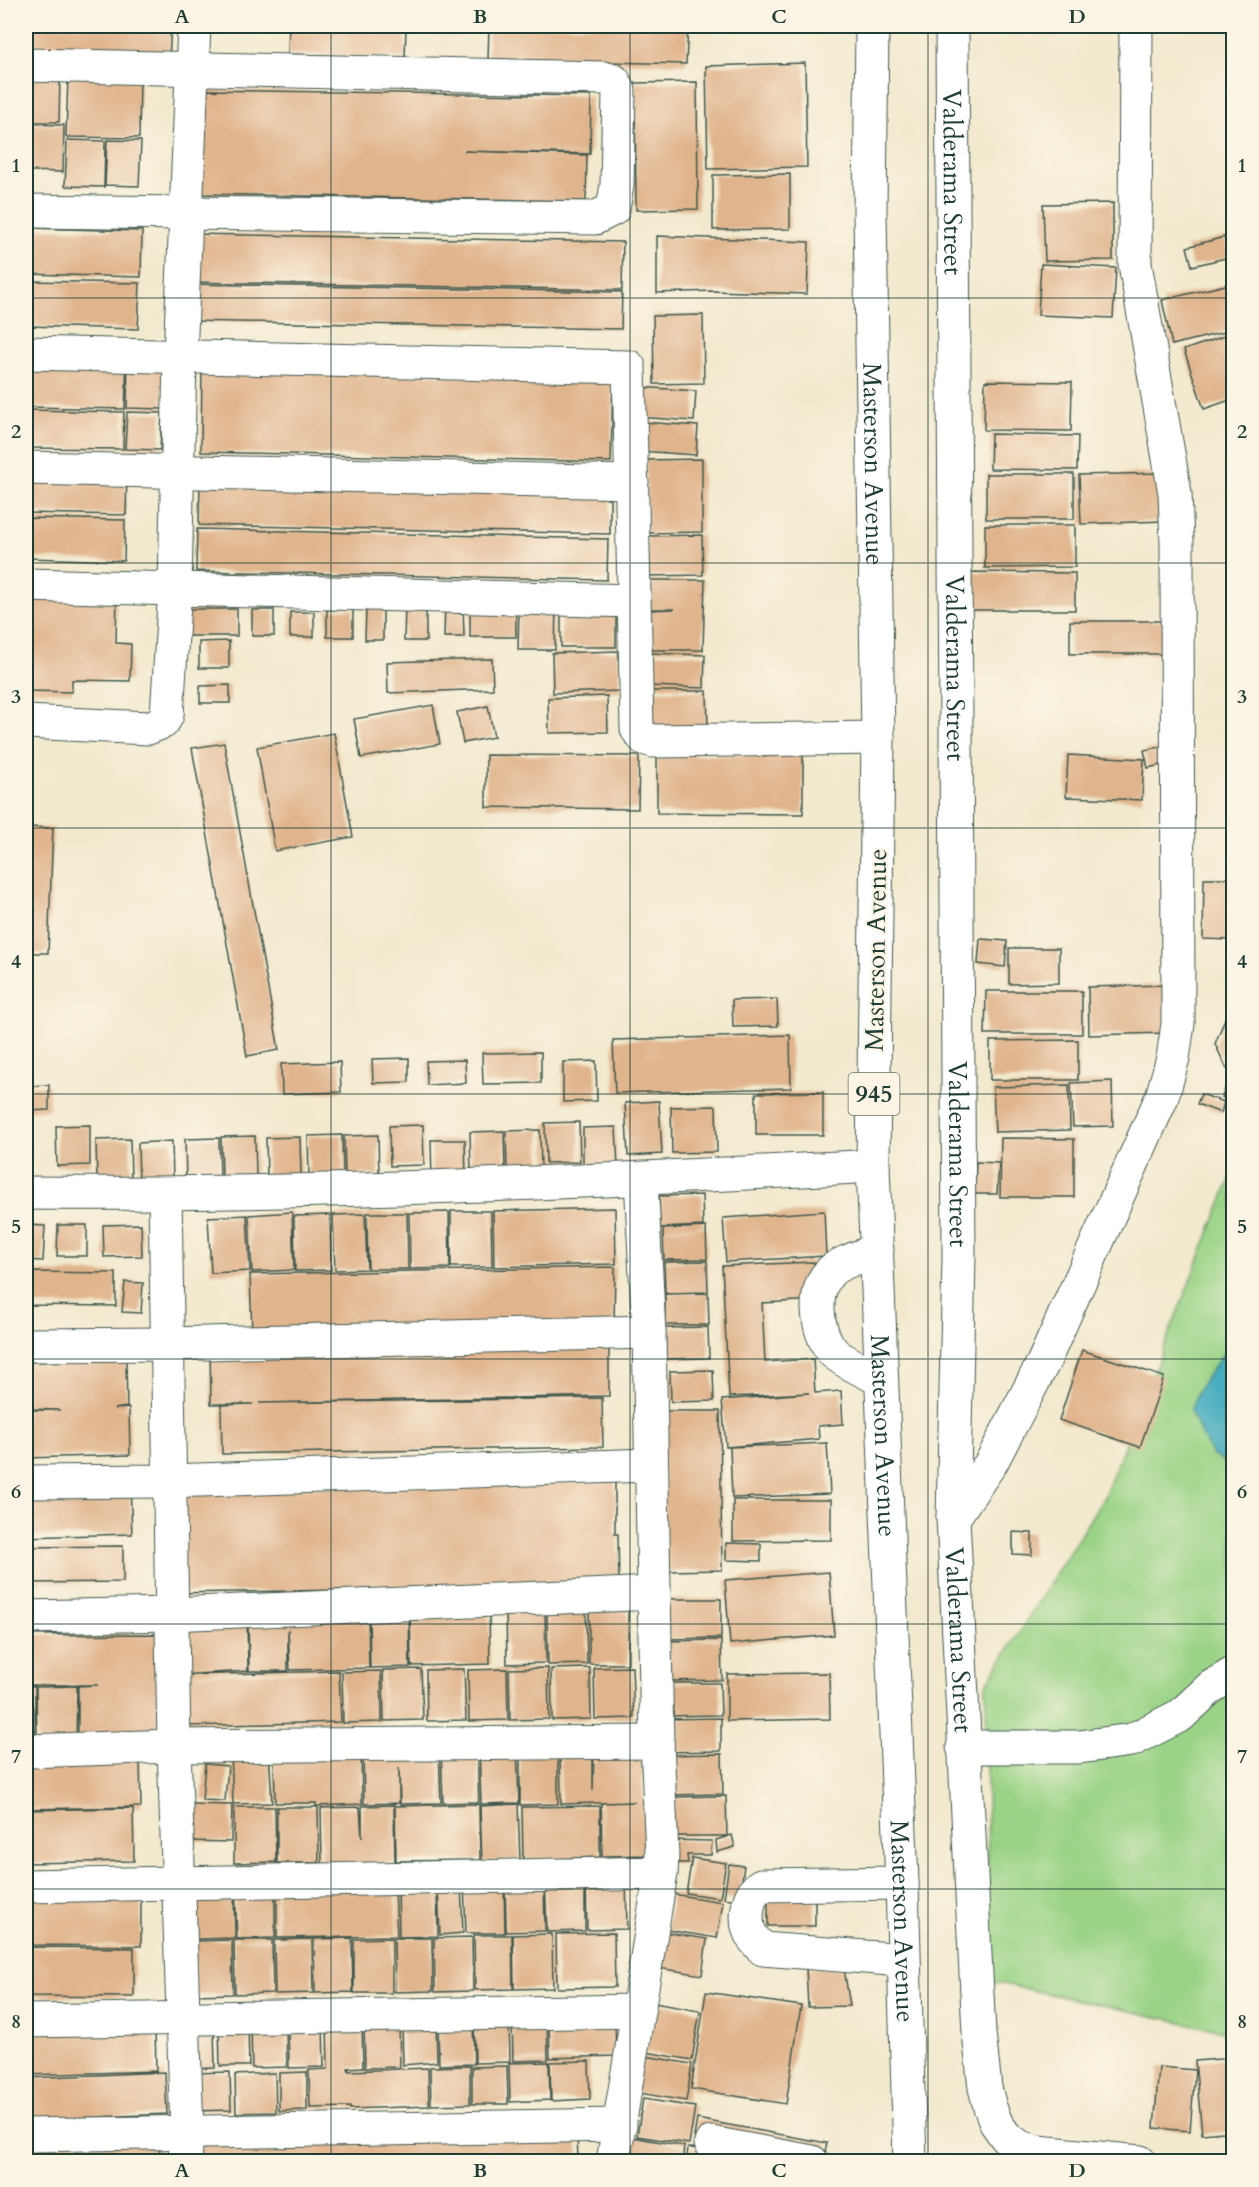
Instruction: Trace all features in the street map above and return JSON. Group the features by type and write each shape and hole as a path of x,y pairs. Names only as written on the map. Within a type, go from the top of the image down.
{"street":[{"path":"26,722 148,728 163,722 167,715 176,587 180,357 194,26"},
{"name":"Masterson Avenue","path":"872,26 870,212 878,738 873,1166 902,1883 910,2162"},
{"name":"Valderama Street","path":"952,26 959,1247 953,1518 979,2033 985,2088 996,2123 1006,2137 1020,2146 1038,2152 1065,2157 1140,2162"},
{"path":"953,1518 991,1463 1044,1361 1162,1097 1173,1058 1178,1024 1175,493 1136,264 1136,26"},
{"path":"26,65 609,79 617,85 619,91 617,185 613,208 595,218 185,215 26,211"},
{"path":"26,353 628,367 637,729 644,738 653,741 878,738"},
{"path":"26,468 632,482"},
{"path":"26,585 176,587 633,601"},
{"path":"26,1193 165,1194 641,1179 873,1166"},
{"path":"613,2162 661,1873 650,1465 649,1332 641,1179"},
{"path":"165,1194 171,1614 186,2147"},
{"path":"877,1250 832,1270 820,1287 819,1308 821,1328 834,1353 881,1380"},
{"path":"26,1345 167,1344 649,1332"},
{"path":"26,1482 169,1481 650,1465"},
{"path":"26,1617 171,1614 654,1593"},
{"path":"963,1747 1079,1747 1132,1740 1181,1715 1211,1687 1233,1672"},
{"path":"26,1750 174,1746 657,1742"},
{"path":"26,1886 661,1873"},
{"path":"902,1883 761,1885 756,1888 747,1916 753,1938 763,1949 903,1960"},
{"path":"26,2021 637,2012"},
{"path":"26,2135 186,2147 620,2125"},
{"path":"711,2143 812,2162"}],"green space":[{"path":"1233,1173 1233,2033 989,1981 986,1685 1104,1497"}],"water":[{"path":"1233,1341 1233,1467 1212,1455 1190,1411 1203,1382"}],"building":[{"path":"26,26 171,26 169,59 26,55"},
{"path":"289,26 406,26 405,58 288,54"},
{"path":"489,26 688,26 686,64 488,59"},
{"path":"805,63 807,167 708,169 706,66"},
{"path":"26,77 60,77 59,122 26,122"},
{"path":"68,77 140,78 139,138 66,137"},
{"path":"697,82 698,209 636,210 635,83"},
{"path":"206,90 591,96 590,154 464,151 587,155 586,201 198,194"},
{"path":"26,124 64,125 63,172 26,171"},
{"path":"67,140 105,141 104,187 65,186"},
{"path":"107,140 141,141 139,186 105,185"},
{"path":"790,174 790,229 713,230 713,175"},
{"path":"1113,203 1113,260 1045,261 1043,204"},
{"path":"26,228 142,231 141,277 26,274"},
{"path":"190,234 623,242 622,290 188,282"},
{"path":"657,236 809,242 807,294 713,291 657,293"},
{"path":"1224,237 1230,257 1192,266 1187,247"},
{"path":"1041,264 1116,268 1113,318 1038,315"},
{"path":"26,281 140,283 138,329 26,326"},
{"path":"188,284 622,292 621,329 187,321"},
{"path":"1230,284 1233,299 1233,330 1172,345 1162,300"},
{"path":"703,315 704,383 654,384 653,316"},
{"path":"1233,333 1233,399 1204,409 1184,350"},
{"path":"26,357 127,359 125,409 26,407"},
{"path":"128,358 165,360 163,409 127,408"},
{"path":"202,369 613,379 611,462 201,452"},
{"path":"985,381 1072,382 1071,431 984,430"},
{"path":"639,387 696,391 694,421 637,417"},
{"path":"26,410 124,412 123,449 26,448"},
{"path":"127,412 162,413 160,450 125,449"},
{"path":"642,422 698,426 696,455 640,451"},
{"path":"991,434 1078,436 1077,470 990,469"},
{"path":"702,459 702,532 647,533 646,460"},
{"path":"26,472 127,475 126,515 26,513"},
{"path":"1162,473 1164,521 1081,524 1079,475"},
{"path":"986,474 1074,474 1074,519 986,519"},
{"path":"200,484 610,493 610,534 199,525"},
{"path":"26,518 125,520 124,561 26,558"},
{"path":"985,525 1075,525 1075,567 985,568"},
{"path":"197,529 608,539 607,580 196,571"},
{"path":"702,535 703,575 647,576 647,536"},
{"path":"966,572 1075,573 1075,610 966,610"},
{"path":"647,580 705,580 703,650 648,650 648,610 675,609 647,609"},
{"path":"26,590 117,592 116,643 131,644 130,681 72,680 72,692 26,691"},
{"path":"445,602 463,602 464,637 444,637"},
{"path":"405,606 426,606 426,641 404,641"},
{"path":"519,606 556,607 555,650 518,650"},
{"path":"383,607 383,640 365,640 366,608"},
{"path":"181,609 237,609 237,636 181,636"},
{"path":"353,609 353,637 327,637 327,610"},
{"path":"561,609 616,609 616,647 561,647"},
{"path":"252,610 274,610 274,636 252,636"},
{"path":"290,612 314,612 314,637 290,637"},
{"path":"470,612 516,612 516,637 470,637"},
{"path":"1070,621 1170,621 1170,654 1070,654"},
{"path":"229,641 229,668 199,668 199,642"},
{"path":"619,651 620,691 553,693 552,653"},
{"path":"649,653 705,655 704,688 648,686"},
{"path":"492,659 493,689 388,693 387,662"},
{"path":"230,685 230,703 200,703 200,686"},
{"path":"652,691 707,691 708,731 652,731"},
{"path":"607,696 608,732 549,733 548,698"},
{"path":"433,705 440,744 361,758 354,719"},
{"path":"488,706 494,737 463,743 457,712"},
{"path":"334,733 353,837 275,851 257,747"},
{"path":"224,743 279,1050 247,1056 192,748"},
{"path":"1165,746 1169,763 1148,768 1144,750"},
{"path":"486,755 639,756 638,809 486,807"},
{"path":"657,755 803,755 803,814 657,813"},
{"path":"1068,755 1144,759 1142,800 1066,797"},
{"path":"26,827 53,828 48,953 26,953"},
{"path":"1204,878 1233,878 1233,940 1203,939"},
{"path":"980,939 1007,941 1005,967 978,964"},
{"path":"1009,948 1059,948 1059,983 1009,984"},
{"path":"1167,985 1167,1033 1089,1035 1088,987"},
{"path":"986,991 1082,991 1082,1034 985,1034"},
{"path":"777,999 778,1026 733,1027 732,1000"},
{"path":"1226,1016 1233,1016 1233,1073 1227,1069 1215,1044"},
{"path":"790,1035 791,1088 615,1093 613,1040"},
{"path":"1078,1040 1078,1080 990,1080 990,1041"},
{"path":"541,1052 541,1083 483,1084 482,1053"},
{"path":"409,1058 409,1082 373,1083 372,1059"},
{"path":"465,1060 466,1083 427,1085 426,1061"},
{"path":"596,1061 597,1101 563,1102 563,1062"},
{"path":"340,1062 341,1092 282,1094 281,1064"},
{"path":"1112,1081 1113,1126 1073,1127 1071,1083"},
{"path":"49,1085 49,1110 26,1111 26,1086"},
{"path":"1069,1085 1070,1130 995,1132 993,1087"},
{"path":"1226,1086 1233,1089 1233,1102 1222,1097"},
{"path":"823,1092 823,1135 756,1135 756,1093"},
{"path":"1201,1094 1224,1102 1221,1113 1197,1104"},
{"path":"659,1101 662,1154 628,1156 625,1103"},
{"path":"716,1106 717,1152 672,1153 671,1107"},
{"path":"579,1122 580,1162 546,1163 545,1123"},
{"path":"90,1125 90,1165 57,1166 56,1126"},
{"path":"423,1125 424,1165 390,1166 389,1126"},
{"path":"616,1127 618,1167 583,1168 583,1128"},
{"path":"540,1130 541,1170 507,1171 506,1131"},
{"path":"504,1131 505,1171 471,1172 470,1132"},
{"path":"342,1135 343,1175 309,1176 308,1136"},
{"path":"378,1135 379,1175 345,1175 344,1136"},
{"path":"255,1136 256,1176 222,1177 221,1137"},
{"path":"300,1137 301,1177 267,1178 266,1138"},
{"path":"219,1138 220,1178 186,1179 185,1139"},
{"path":"1001,1138 1074,1139 1074,1197 1000,1197"},
{"path":"130,1139 131,1179 97,1180 96,1140"},
{"path":"431,1140 465,1140 466,1179 432,1180"},
{"path":"172,1141 173,1181 139,1183 138,1143"},
{"path":"976,1162 999,1163 997,1194 975,1194"},
{"path":"702,1195 703,1226 660,1228 659,1196"},
{"path":"615,1208 616,1264 494,1267 493,1211"},
{"path":"451,1211 491,1211 492,1267 451,1267"},
{"path":"824,1211 826,1256 726,1262 723,1218"},
{"path":"292,1212 294,1270 252,1272 249,1215"},
{"path":"449,1212 450,1268 410,1269 409,1213"},
{"path":"367,1213 407,1213 408,1269 368,1269"},
{"path":"365,1214 367,1269 335,1270 333,1215"},
{"path":"247,1215 250,1271 211,1273 208,1217"},
{"path":"330,1215 331,1270 295,1271 294,1216"},
{"path":"141,1224 142,1256 104,1257 103,1225"},
{"path":"26,1225 45,1226 43,1261 26,1260"},
{"path":"58,1225 87,1225 87,1256 57,1256"},
{"path":"706,1227 707,1259 664,1260 663,1229"},
{"path":"707,1261 708,1292 665,1293 664,1262"},
{"path":"814,1262 816,1300 762,1303 765,1362 813,1359 815,1393 841,1391 843,1424 818,1426 819,1439 726,1447 722,1400 809,1393 729,1397 722,1266"},
{"path":"615,1267 614,1325 252,1333 250,1274"},
{"path":"26,1272 116,1273 116,1306 26,1305"},
{"path":"125,1282 143,1283 141,1313 122,1312"},
{"path":"708,1293 709,1325 665,1325 665,1294"},
{"path":"708,1327 709,1358 666,1359 665,1328"},
{"path":"609,1343 609,1396 259,1403 602,1398 603,1447 222,1454 221,1405 253,1404 211,1404 210,1351"},
{"path":"1082,1350 1164,1377 1140,1447 1059,1420"},
{"path":"126,1360 127,1407 114,1409 129,1408 130,1455 26,1458 26,1410 60,1410 26,1409 26,1362"},
{"path":"713,1370 714,1401 671,1402 670,1371"},
{"path":"663,1411 720,1411 722,1570 665,1571"},
{"path":"827,1443 830,1494 732,1498 730,1447"},
{"path":"615,1482 615,1534 618,1534 619,1585 174,1593 171,1490"},
{"path":"130,1484 132,1534 26,1537 26,1487"},
{"path":"733,1500 831,1500 831,1540 733,1541"},
{"path":"1013,1532 1032,1533 1032,1555 1013,1554"},
{"path":"726,1543 761,1544 761,1561 726,1560"},
{"path":"123,1546 123,1582 26,1583 26,1547"},
{"path":"829,1572 834,1635 730,1644 725,1580"},
{"path":"663,1599 721,1599 721,1638 664,1639"},
{"path":"545,1609 546,1663 507,1664 506,1610"},
{"path":"489,1610 490,1664 411,1666 410,1612"},
{"path":"586,1610 587,1664 548,1665 547,1611"},
{"path":"589,1610 628,1610 628,1664 589,1664"},
{"path":"409,1613 410,1667 370,1668 369,1614"},
{"path":"368,1614 369,1668 290,1670 288,1629 288,1671 249,1671 248,1618"},
{"path":"247,1617 248,1671 177,1675 176,1621"},
{"path":"159,1634 158,1739 78,1740 78,1686 98,1685 26,1685 26,1635"},
{"path":"721,1640 722,1680 665,1681 664,1641"},
{"path":"632,1667 634,1718 595,1719 594,1668"},
{"path":"548,1668 549,1719 510,1720 509,1669"},
{"path":"590,1668 591,1719 552,1720 551,1669"},
{"path":"421,1669 423,1720 384,1721 383,1670"},
{"path":"464,1669 466,1720 427,1721 426,1670"},
{"path":"507,1669 508,1720 469,1721 468,1670"},
{"path":"339,1671 341,1722 186,1726 184,1675"},
{"path":"381,1671 382,1722 343,1723 342,1672"},
{"path":"829,1673 830,1719 727,1721 727,1674"},
{"path":"664,1683 720,1683 721,1715 664,1716"},
{"path":"26,1686 35,1686 35,1740 26,1740"},
{"path":"77,1686 76,1741 37,1741 36,1687"},
{"path":"721,1718 721,1751 665,1752 665,1719"},
{"path":"517,1745 519,1803 481,1804 479,1747"},
{"path":"520,1746 558,1746 558,1804 520,1805"},
{"path":"477,1748 479,1802 443,1803 441,1749"},
{"path":"269,1749 272,1803 233,1804 231,1751"},
{"path":"439,1749 441,1803 400,1804 399,1768 399,1803 364,1804 363,1750"},
{"path":"593,1749 593,1791 594,1749 643,1749 643,1802 649,1802 650,1855 602,1856 601,1803 635,1802 561,1804 560,1750"},
{"path":"274,1750 361,1751 362,1804 316,1806 316,1803 275,1803"},
{"path":"722,1754 723,1794 665,1795 665,1755"},
{"path":"140,1760 141,1807 26,1809 26,1762"},
{"path":"205,1764 228,1766 225,1801 202,1800"},
{"path":"726,1796 727,1836 669,1836 668,1797"},
{"path":"185,1804 232,1805 231,1842 184,1841"},
{"path":"479,1804 480,1860 396,1861 395,1806"},
{"path":"518,1804 520,1860 482,1862 480,1806"},
{"path":"394,1805 395,1863 322,1865 321,1808 360,1807 362,1838 362,1806"},
{"path":"600,1806 600,1857 523,1860 522,1807"},
{"path":"234,1807 275,1807 276,1862 234,1863"},
{"path":"277,1807 318,1807 319,1863 277,1863"},
{"path":"133,1808 134,1861 26,1863 26,1810"},
{"path":"732,1835 735,1847 717,1852 716,1840"},
{"path":"667,1840 712,1841 711,1855 687,1855 688,1863 667,1863"},
{"path":"692,1858 726,1863 720,1898 686,1893"},
{"path":"729,1864 744,1866 739,1900 724,1898"},
{"path":"586,1878 626,1878 627,1929 587,1930"},
{"path":"544,1879 545,1931 506,1932 505,1881"},
{"path":"585,1879 585,1931 547,1932 545,1880"},
{"path":"504,1881 505,1933 466,1933 464,1882"},
{"path":"395,1884 397,1936 277,1938 277,1887"},
{"path":"461,1884 463,1933 440,1935 438,1886"},
{"path":"398,1885 437,1885 438,1936 399,1937"},
{"path":"234,1886 235,1938 196,1939 195,1887"},
{"path":"275,1886 275,1938 237,1939 235,1887"},
{"path":"26,1892 141,1893 141,1946 26,1945"},
{"path":"672,1894 723,1902 717,1938 667,1930"},
{"path":"768,1900 815,1900 815,1926 768,1926"},
{"path":"657,1931 707,1939 702,1975 652,1967"},
{"path":"614,1933 615,1987 557,1988 556,1934"},
{"path":"552,1934 553,1988 514,1989 513,1935"},
{"path":"474,1935 512,1935 513,1989 475,1990"},
{"path":"472,1937 473,1991 435,1992 434,1938"},
{"path":"352,1938 353,1992 315,1993 314,1939"},
{"path":"392,1938 392,1993 354,1993 354,1939"},
{"path":"394,1938 432,1938 433,1991 395,1992"},
{"path":"312,1939 313,1993 275,1994 274,1940"},
{"path":"232,1940 233,1994 195,1995 194,1941"},
{"path":"234,1940 272,1940 273,1993 235,1994"},
{"path":"26,1947 134,1948 134,1997 26,1996"},
{"path":"806,1967 844,1969 850,2006 808,2007"},
{"path":"706,1992 801,2006 786,2104 691,2089"},
{"path":"648,2002 700,2011 692,2060 640,2051"},
{"path":"547,2017 548,2060 513,2061 512,2018"},
{"path":"509,2018 510,2062 475,2063 474,2020"},
{"path":"615,2018 616,2056 550,2058 549,2020"},
{"path":"436,2019 437,2062 403,2065 402,2022"},
{"path":"473,2021 474,2064 439,2065 438,2022"},
{"path":"219,2024 248,2024 249,2066 220,2066"},
{"path":"286,2024 287,2067 252,2068 251,2025"},
{"path":"323,2024 324,2067 289,2068 288,2025"},
{"path":"362,2024 363,2067 348,2068 349,2071 428,2068 429,2106 310,2108 309,2070 328,2069 327,2025"},
{"path":"399,2024 400,2067 365,2068 364,2025"},
{"path":"214,2026 215,2068 190,2069 188,2027"},
{"path":"155,2027 156,2071 26,2075 26,2031"},
{"path":"639,2055 692,2064 686,2101 633,2092"},
{"path":"1233,2058 1233,2131 1202,2134 1195,2061"},
{"path":"589,2061 590,2099 551,2101 550,2062"},
{"path":"549,2062 550,2100 510,2102 509,2063"},
{"path":"470,2066 470,2104 431,2105 430,2067"},
{"path":"507,2066 508,2104 472,2104 472,2067"},
{"path":"1159,2067 1195,2070 1190,2131 1154,2128"},
{"path":"165,2072 167,2114 26,2120 26,2078"},
{"path":"230,2072 231,2110 192,2111 191,2073"},
{"path":"307,2072 307,2110 279,2111 279,2073"},
{"path":"275,2073 276,2112 236,2113 235,2075"},
{"path":"643,2099 695,2107 689,2144 637,2136"},
{"path":"697,2119 827,2143 823,2161 694,2137"},
{"path":"577,2131 578,2162 198,2162 198,2140"},
{"path":"632,2137 684,2146 682,2162 628,2162"},
{"path":"159,2141 160,2162 26,2162 26,2144"},
{"path":"688,2148 706,2149 705,2162 686,2162"}]}
